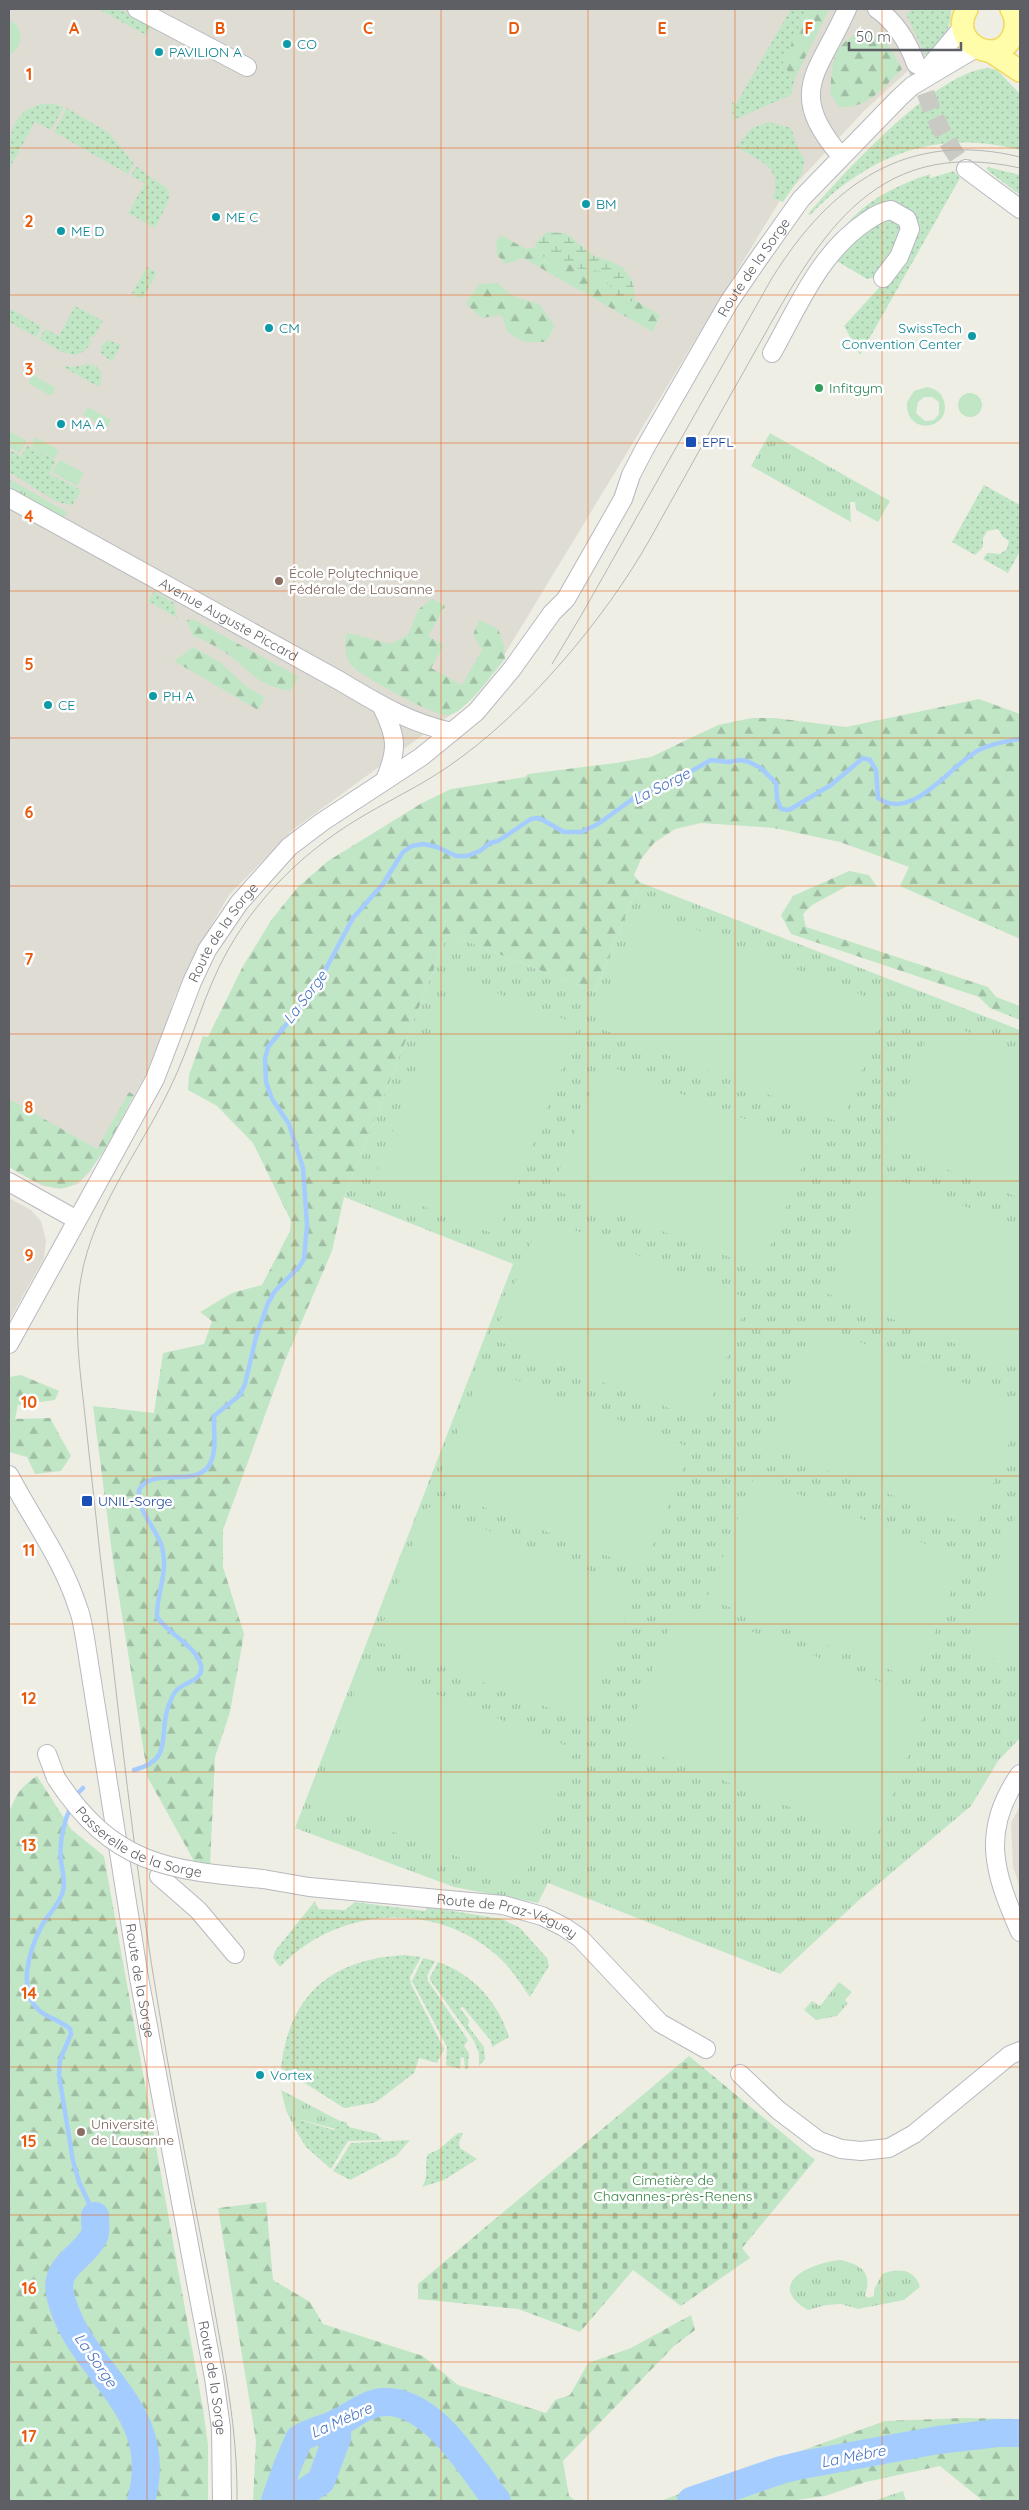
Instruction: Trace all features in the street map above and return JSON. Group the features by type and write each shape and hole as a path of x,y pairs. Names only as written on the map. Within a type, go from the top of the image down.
{"main road":[{"path":"983,49 1002,47 1017,40 1016,20 1011,9"},
{"path":"964,15 967,39 1020,71"}],"street":[{"path":"137,9 247,67"},
{"path":"841,156 824,136 817,124 810,94 823,52 847,9"},
{"path":"877,9 900,31 909,45 916,64"},
{"name":"Route de la Sorge","path":"9,1344 155,1080 192,982 207,950 224,923 256,881 289,847 421,757 476,712 527,649 552,613 559,590 612,495 631,475 729,302 801,199 841,156 912,86 964,15"},
{"name":"Route de la Sorge","path":"912,86 983,49"},
{"path":"966,169 1020,209"},
{"path":"772,353 827,255 843,239 869,219 888,210 907,219 910,229 898,257 883,278"},
{"name":"Avenue Auguste Piccard","path":"9,498 340,681 382,707 425,726 452,732"},
{"path":"382,707 391,725 396,747 386,780"},
{"path":"9,1182 77,1220"},
{"name":"Route de la Sorge","path":"9,1475 48,1542 78,1608 84,1631 139,1978 214,2378 221,2428 222,2501"},
{"name":"Passerelle de la Sorge","path":"47,1754 56,1778 78,1810 92,1825 131,1853 156,1864 192,1872 263,1879"},
{"path":"1020,1774 1008,1791 997,1818 994,1851 1001,1888 1020,1932"},
{"path":"159,1876 198,1910 235,1954"},
{"name":"Route de Praz-Véguey","path":"263,1879 309,1888 503,1905 542,1916 564,1927 580,1938 660,2024 706,2049"},
{"path":"740,2074 791,2121 819,2141 841,2150 862,2152 889,2148 914,2134 1010,2055 1020,2051"}],"shaded area":[{"name":"École Polytechnique Fédérale de Lausanne","path":"9,9 942,9 934,47 865,110 779,202 503,657 460,708 295,828 229,895 195,953 174,999 153,1062 90,1172 78,1184 60,1189 43,1186 9,1167"},
{"path":"9,1198 31,1210 41,1221 46,1241 44,1258 9,1321"},
{"path":"1020,1806 1020,1887 1013,1867 1011,1823"}],"green space":[{"path":"98,9 119,9 151,26 146,35"},
{"path":"791,9 829,9 795,78 791,95 733,120 732,102 736,104"},
{"path":"807,9 829,9 795,78 782,65"},
{"path":"914,9 951,9 950,23 944,35 926,56 906,14"},
{"path":"9,19 18,27 21,37 18,47 9,55"},
{"path":"858,33 875,36 886,43 902,69 867,101 849,107 839,107 830,93 833,65 842,45"},
{"path":"988,68 997,70 1020,94 1020,150 990,144 960,142 932,145 906,152 880,162 856,176 832,194 810,215 808,214 867,151 917,106 942,87 966,74"},
{"path":"41,104 54,104 64,107 51,130 35,122 9,169 10,139 16,121 30,108"},
{"path":"67,108 109,133 134,164 128,174 54,132"},
{"path":"769,122 791,128 799,151 805,159 801,175 783,202 773,198 775,179 767,166 736,147 752,128"},
{"path":"136,166 168,190 168,203 155,228 128,213 145,183 131,176"},
{"path":"988,167 1020,175 1020,195 987,170"},
{"path":"954,171 960,178 860,355 844,326 886,280 908,245 900,210 824,253 821,251 869,203 898,187 930,174 930,178"},
{"path":"888,214 906,225 880,276 867,279 830,257"},
{"path":"547,232 564,233 594,256 611,261 623,268 633,281 635,300 625,304 618,298 600,271 574,268 568,262 553,262 537,253 535,243"},
{"path":"501,235 526,249 535,247 541,255 549,259 568,262 574,268 600,271 618,298 631,302 635,300 660,315 653,332 523,258 506,264 497,255 496,242"},
{"path":"147,267 157,273 142,299 132,293"},
{"path":"497,283 512,296 539,304 555,326 546,342 524,342 507,332 502,315 482,318 466,304 479,284"},
{"path":"75,306 103,321 93,338 91,336 89,339 92,341 86,349 80,353 67,354 39,339 45,329 59,336"},
{"path":"9,308 42,327 36,337 9,322"},
{"path":"108,340 121,345 112,362 101,353 101,346"},
{"path":"88,364 96,367 101,372 102,379 99,387 61,366 72,367"},
{"path":"33,375 56,388 51,396 28,383"},
{"path":"927,387 942,395 945,411 935,423 928,426 920,425 913,421 908,413 907,402 914,391","holes":["924,397 932,397 939,402 939,414 934,420 925,421 916,413 918,402"]},
{"path":"970,393 979,396 982,405 979,414 970,417 961,414 958,405 961,396"},
{"path":"88,407 111,420 107,428 83,415"},
{"path":"9,431 27,441 20,453 9,447"},
{"path":"770,433 890,501 878,522 856,510 855,502 850,502 851,522 751,466"},
{"path":"35,437 59,450 54,459 31,446"},
{"path":"28,445 56,461 49,474 81,490 72,505 57,502 9,472 9,450 21,456"},
{"path":"60,460 84,473 77,486 52,472"},
{"path":"9,479 67,512 62,521 9,491"},
{"path":"984,485 1020,505 1020,551 1008,573 983,559 987,553 1000,554 1007,549 1009,541 1003,537 998,529 987,531 983,538 983,547 975,555 952,542"},
{"path":"154,591 174,603 177,618 148,601"},
{"path":"432,598 445,606 428,636 444,645 431,668 462,685 482,650 473,635 479,620 498,629 504,645 505,659 464,707 449,715 417,704 372,680 354,668 348,660 346,652 345,642 347,633 391,644 408,635 418,610"},
{"path":"187,620 195,620 299,677 290,691 262,682 226,653 192,635"},
{"path":"193,647 220,662 246,686 265,698 258,710 174,661"},
{"path":"979,699 1020,714 1020,939 900,886 909,867 840,842 774,828 701,823 675,829 654,843 641,859 634,875 639,882 595,992 448,934 344,1197 332,1251 284,1363 223,1530 223,1567 244,1634 230,1712 215,1757 210,1867 194,1861 148,1778 112,1553 93,1406 154,1413 163,1353 204,1344 212,1321 200,1312 232,1293 262,1285 290,1231 291,1221 253,1143 217,1106 188,1090 189,1075 203,1036 208,1037 243,966 272,919 298,887 328,861 422,803 451,789 525,777 528,774 651,757 718,725 752,718 775,718 846,727"},
{"path":"849,871 869,875 877,887 847,886 812,905 803,914 806,927 988,987 996,997 1020,1006 1020,1020 990,1008 979,997 791,934 781,915 793,896"},
{"path":"639,882 1020,1030 1020,1738 998,1761 971,1806 858,1901 780,1974 548,1883 538,1903 454,1887 295,1828 513,1264 344,1197 448,934 595,992"},
{"path":"641,908 887,1005 841,1123 594,1026"},
{"path":"453,976 579,1025 497,1235 371,1186"},
{"path":"934,1019 1020,1052 1020,1198 885,1145"},
{"path":"602,1063 811,1145 761,1269 552,1189"},
{"path":"129,1092 134,1095 103,1152 81,1179 70,1186 58,1188 45,1185 9,1167 9,1099 97,1149"},
{"path":"875,1171 1020,1228 1020,1369 826,1293"},
{"path":"541,1217 749,1299 702,1421 493,1339"},
{"path":"814,1324 1020,1405 1020,1415 976,1528 766,1446"},
{"path":"483,1367 691,1448 643,1570 436,1488"},
{"path":"21,1375 59,1391 55,1400 18,1405 15,1419 50,1418 71,1456 61,1471 35,1474 27,1457 9,1452 9,1377"},
{"path":"754,1477 964,1559 916,1680 707,1598"},
{"path":"1020,1504 1020,1669 965,1647"},
{"path":"428,1507 637,1589 585,1722 376,1641"},
{"path":"679,1603 929,1701 874,1840 625,1742"},
{"path":"365,1666 575,1749 523,1882 313,1801"},
{"name":"Université de Lausanne","path":"37,1776 71,1829 104,1856 203,2409 208,2445 208,2501 9,2501 9,1813 19,1792"},
{"path":"315,1901 318,1909 345,1910 355,1902 425,1911 428,1907 502,1919 520,1928 547,1958 549,1966 530,1997 514,1974 494,1953 469,1936 442,1925 413,1919 384,1918 356,1923 328,1932 303,1947 280,1967 273,1958 275,1951"},
{"path":"404,1955 421,1957 410,1977 411,1984 444,2049 437,2063 419,2058 414,2073 379,2100 373,2103 344,2108 281,2068 293,2020 304,2001 318,1986 335,1973 355,1964 378,1958"},
{"path":"423,1958 435,1961 427,1976 428,1981 468,2040 464,2046 469,2053 468,2068 465,2070 464,2058 461,2057 460,2069 446,2065 447,2047 412,1981"},
{"path":"438,1962 451,1967 473,1982 491,2001 504,2024 509,2037 492,2047 491,2041 463,2007 460,2008 469,2020 468,2026 484,2047 485,2059 479,2066 479,2053 474,2041 430,1980"},
{"path":"839,1982 852,1992 845,2000 848,2003 837,2016 816,2020 804,2010 812,2001 820,2006"},
{"name":"Cimetière de Chavannes-près-Renens","path":"689,2056 815,2160 742,2248 750,2258 681,2306 633,2270 580,2332 518,2309 418,2299 418,2284"},
{"path":"281,2090 340,2121 336,2129 301,2120 295,2129 286,2110"},
{"path":"300,2120 334,2130 340,2121 346,2122 349,2127 377,2134 382,2140 348,2141 331,2169 306,2147 295,2129"},
{"path":"458,2133 463,2133 459,2143 460,2148 477,2159 444,2180 422,2187 426,2178 428,2154 438,2150"},
{"path":"410,2140 396,2156 350,2180 333,2171 351,2143"},
{"path":"266,2202 273,2280 310,2302 323,2324 423,2356 458,2385 546,2413 555,2400 570,2395 588,2363 631,2348 691,2315 695,2330 673,2347 563,2461 569,2496 576,2501 253,2501 256,2441 218,2208"},
{"path":"841,2260 854,2264 864,2271 867,2281 865,2295 868,2298 874,2296 874,2290 882,2274 888,2272 899,2270 910,2273 918,2281 920,2287 904,2300 858,2309 841,2304 826,2305 808,2310 795,2300 790,2292 791,2283 797,2276 817,2265"},
{"path":"962,2418 1020,2419 1020,2497 1018,2501 983,2501 940,2466 866,2482 825,2496 790,2501 660,2501 885,2421"},
{"path":"903,2491 906,2501 873,2501"}],"waterway":[{"name":"La Sorge","path":"134,1770 147,1765 156,1759 161,1752 166,1713 172,1696 181,1687 197,1678 201,1671 201,1666 194,1652 157,1617 164,1557 159,1540 141,1505 139,1490 146,1483 155,1479 188,1476 198,1474 207,1469 212,1459 214,1448 214,1416 240,1395 245,1384 256,1337 268,1303 275,1291 299,1267 304,1259 307,1225 303,1168 289,1124 272,1099 266,1082 265,1059 268,1047 307,999 321,978 353,918 383,884 403,852 412,846 423,844 437,847 456,856 467,856 480,851 490,843 498,841 531,819 539,818 564,832 581,832 598,824 641,793 672,782 711,760 728,762 741,760 761,768 776,783 777,799 781,809 789,810 831,785 863,758 870,760 876,770 878,798 891,804 905,803 931,789 968,757 979,750 994,744 1020,739"},
{"name":"La Sorge","path":"75,1796 83,1788"},
{"name":"La Sorge","path":"71,1806 61,1840 64,1887 59,1901 41,1927 32,1948 27,1971 27,1983 33,2004 41,2012 70,2029 71,2034 60,2060 59,2075 73,2161 79,2182 95,2216"},
{"name":"La Sorge","path":"95,2216 94,2236 61,2276 59,2284 60,2294 69,2322 132,2414 142,2439 146,2468 141,2501"},
{"name":"La Mèbre","path":"275,2501 299,2439 338,2423 365,2407 383,2402 401,2404 418,2412 434,2423 463,2454 497,2501"},
{"path":"292,2501 321,2481 337,2438 338,2422"},
{"name":"La Mèbre","path":"691,2501 781,2470 802,2465 938,2440 998,2433 1020,2433"}],"tunnel":[{"path":"917,67 937,120 949,144 966,169"}],"tram line":[{"path":"552,664 772,278 795,245 819,216 846,191 875,172 907,158 941,151 979,150 1020,157"},
{"path":"237,2501 233,2423 212,2295 151,1964 128,1788 79,1364 77,1330 79,1295 87,1253 106,1205 177,1073 219,967 253,912 283,878 316,848 353,822 438,774 478,745 506,720 561,663 587,632 632,570 775,315 799,275 824,239 853,208 885,183 923,167 967,162 1020,168"}],"place":[{"name":"CO","path":"287,44"},
{"name":"PAVILION A","path":"159,52"},
{"name":"BM","path":"586,204"},
{"name":"ME C","path":"216,217"},
{"name":"ME D","path":"61,231"},
{"name":"CM","path":"269,328"},
{"name":"SwissTech Convention Center","path":"972,336"},
{"name":"Infitgym","path":"819,388"},
{"name":"MA A","path":"61,424"},
{"name":"EPFL","path":"691,442"},
{"name":"École Polytechnique Fédérale de Lausanne","path":"279,581"},
{"name":"PH A","path":"153,696"},
{"name":"CE","path":"48,705"},
{"name":"UNIL-Sorge","path":"87,1501"},
{"name":"Vortex","path":"260,2075"},
{"name":"Université de Lausanne","path":"81,2132"}]}
